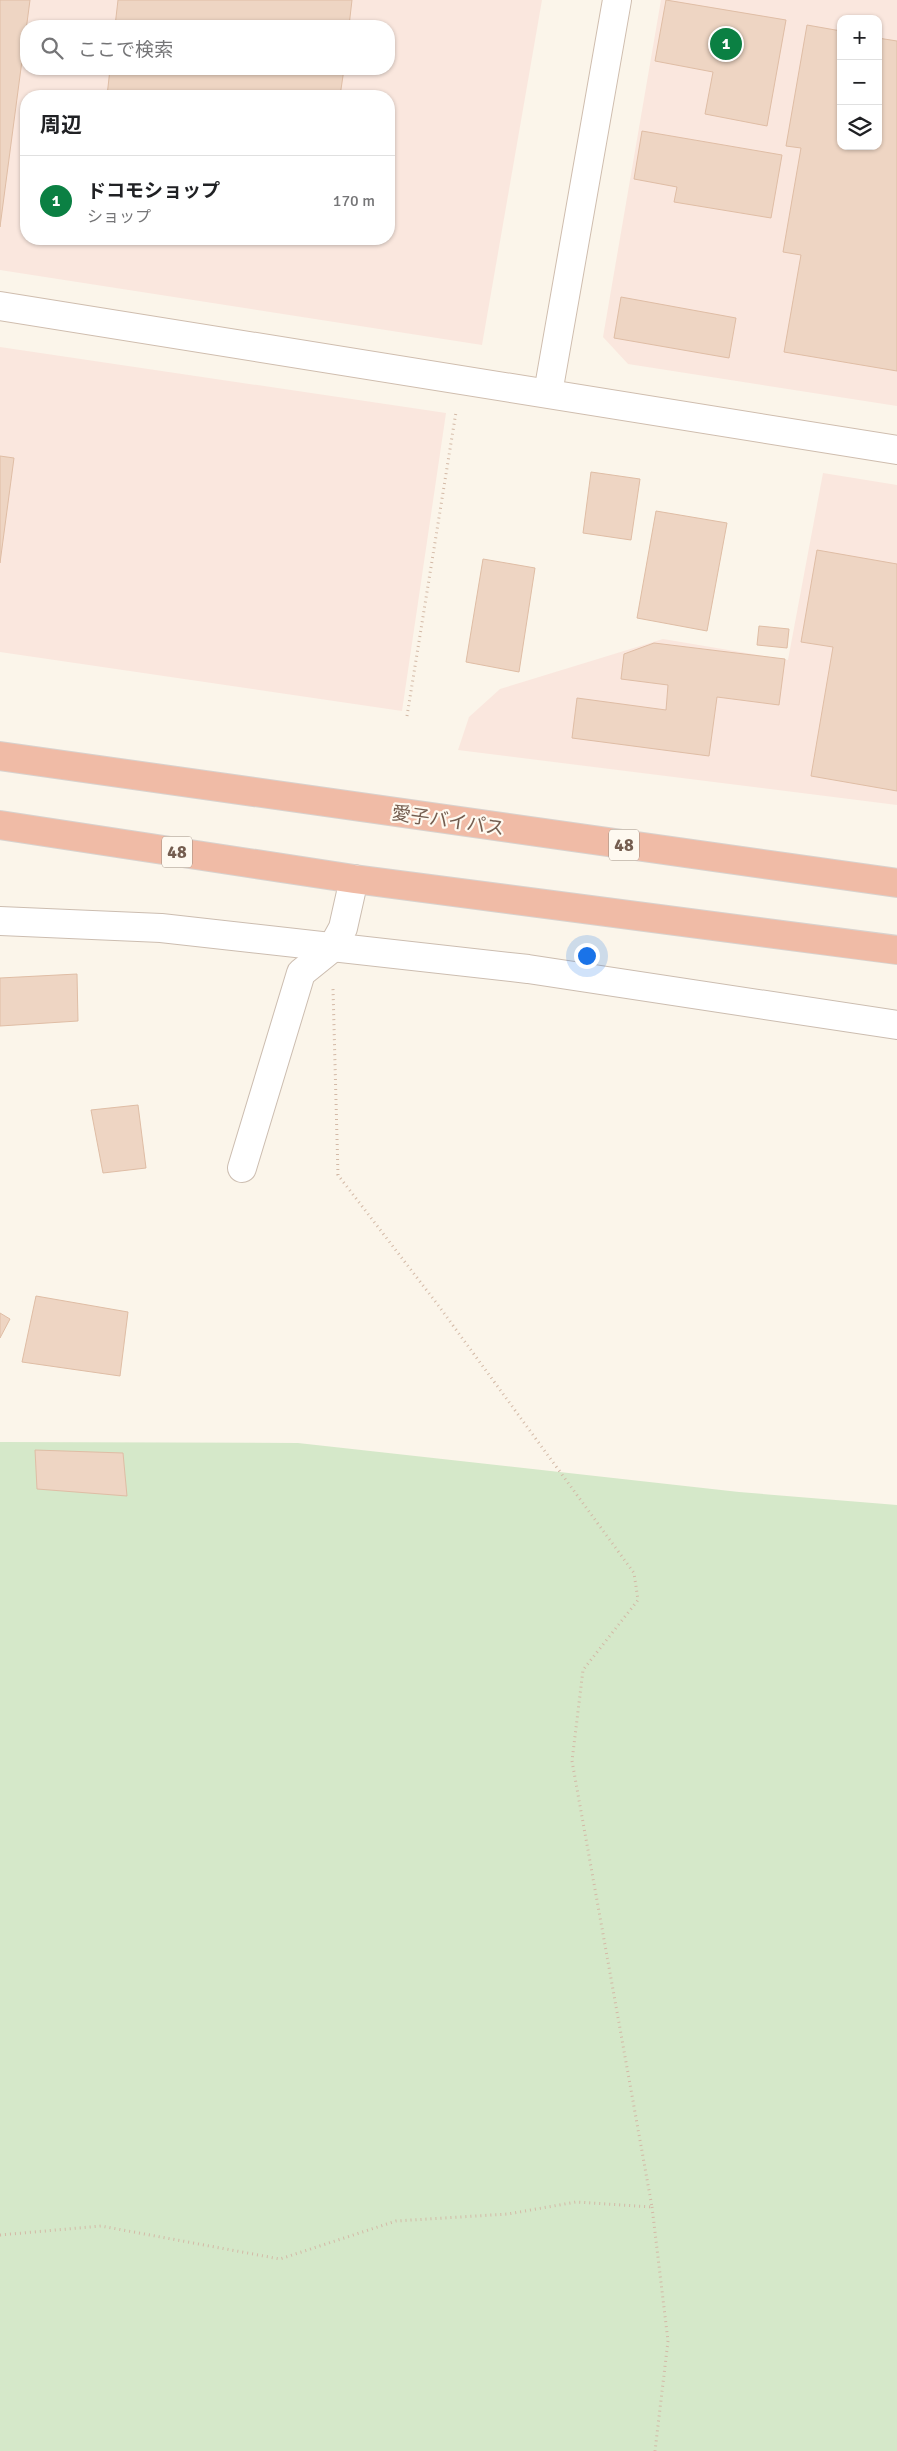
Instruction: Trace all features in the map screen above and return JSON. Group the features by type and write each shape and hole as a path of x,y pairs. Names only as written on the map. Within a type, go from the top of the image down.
{"highway":[{"name":"愛子バイパス","path":"0,756 897,883"},
{"name":"48","path":"0,825 354,879 897,950"}],"street":[{"path":"548,393 617,0"},
{"path":"0,306 897,450"},
{"path":"242,1168 301,973 332,948 343,928 354,879"},
{"path":"0,921 161,928 528,969 897,1025"}],"path":[{"path":"407,716 458,404"},
{"path":"332,948 338,1175 444,1313 634,1573 638,1600 583,1670 572,1761 652,2207 668,2341 655,2451"},
{"path":"0,2235 100,2226 280,2259 396,2221 508,2214 576,2202 652,2207"}],"shaded area":[{"path":"0,0 542,0 482,345 0,270"},
{"path":"661,0 897,0 897,406 628,364 603,337"},
{"path":"0,347 446,413 402,711 0,652"},
{"path":"823,473 897,485 897,805 458,750 469,717 500,689 663,639 788,660"}],"green space":[{"path":"0,1442 298,1443 739,1492 897,1505 897,2451 0,2451"}],"building":[{"path":"0,0 30,0 27,20 20,20 20,75 0,227"},
{"path":"118,0 352,0 350,20 116,20"},
{"path":"666,0 786,20 767,126 705,114 713,72 655,61"},
{"path":"807,25 837,30 837,150 882,150 882,39 897,41 897,371 784,352 801,255 783,252 801,148 786,146"},
{"path":"109,75 343,75 341,90 108,90"},
{"path":"642,131 782,155 771,218 674,202 677,187 634,179"},
{"path":"621,297 736,318 729,358 614,338"},
{"path":"0,456 14,458 0,563"},
{"path":"591,472 640,479 631,540 583,533"},
{"path":"656,511 727,523 707,631 637,618"},
{"path":"817,550 897,564 897,791 811,776 833,647 801,642"},
{"path":"483,559 535,568 519,672 466,662"},
{"path":"759,626 789,629 787,648 757,645"},
{"path":"654,643 785,659 779,705 717,697 709,756 572,738 577,698 666,710 668,685 621,679 624,654"},
{"path":"77,974 78,1021 0,1026 0,978"},
{"path":"138,1105 146,1168 103,1173 91,1110"},
{"path":"36,1296 128,1312 120,1376 22,1362"},
{"path":"0,1313 10,1319 0,1338"},
{"path":"35,1450 123,1453 127,1496 37,1489"}],"place":[{"name":"ドコモショップ","path":"726,44"}]}
